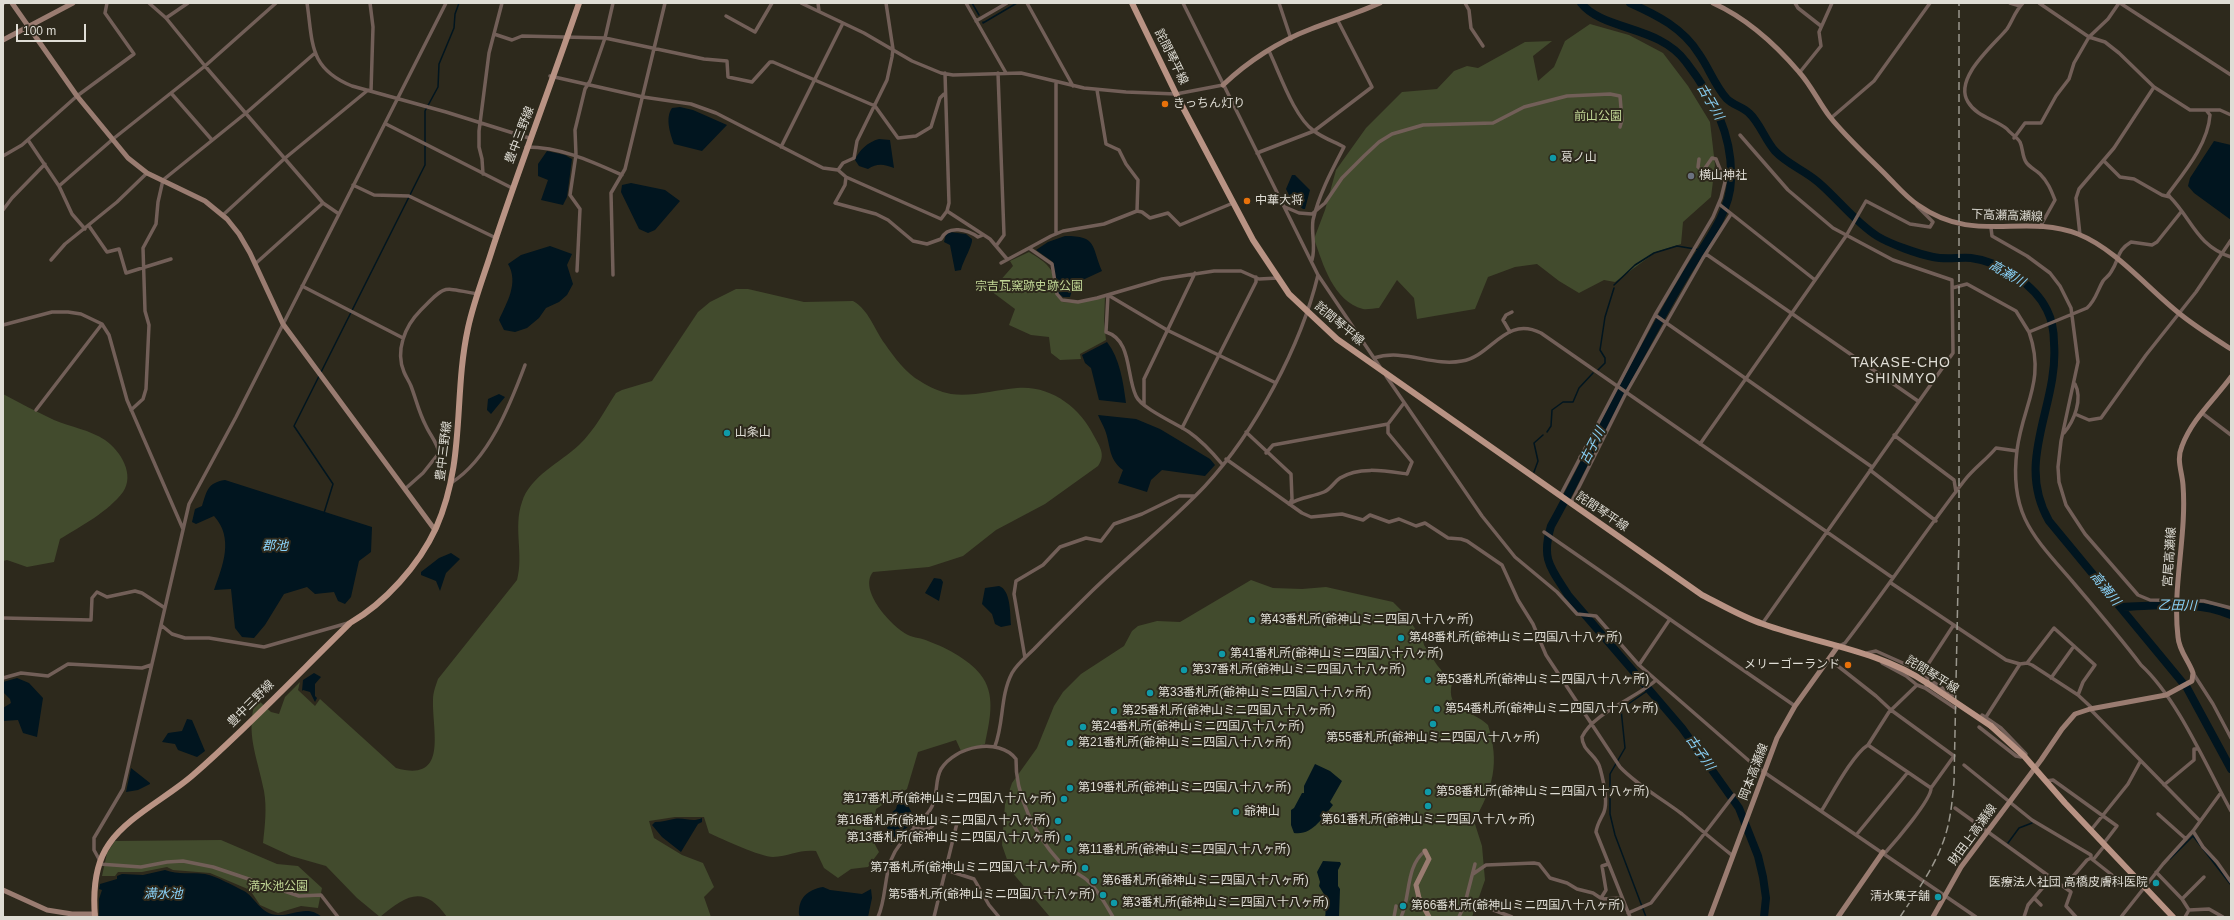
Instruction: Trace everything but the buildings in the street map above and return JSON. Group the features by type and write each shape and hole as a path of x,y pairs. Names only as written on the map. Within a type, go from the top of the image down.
{"main road":[{"path":"12,3 77,96 128,158 147,173 205,200 223,215 239,234 283,324 435,530"},
{"path":"3,40 73,3"},
{"name":"豊中三野線","path":"95,916 99,862 108,845 120,831 202,767 350,622 365,614 394,587 416,561 435,530 451,483 456,460 463,361 468,328 526,146 568,37 579,3"},
{"name":"詫間琴平線","path":"1132,3 1176,94 1253,240 1289,294 1337,339 1702,595 1762,624 1887,661 1909,671 1991,726 2024,756 2045,781 2173,917"},
{"path":"1223,85 1239,70 1290,39 1374,4 1380,3"},
{"name":"下高瀬高瀬線","path":"1713,3 1739,18 1754,29 1800,72 1831,118 1915,203 1932,215 1948,221 1971,226 1991,228 2040,227 2063,229 2080,235 2101,247 2180,314 2231,349"},
{"name":"宮尾高瀬線","path":"2193,673 2179,644 2177,600 2183,523 2183,485 2179,458 2185,439 2202,413 2231,376"},
{"name":"岡本高瀬線","path":"1710,917 1778,738 1795,706 1838,646"},
{"path":"2035,769 2075,714 2091,708 2166,696 2192,681 2193,673"},
{"name":"財田上高瀬線","path":"1933,917 1961,867 2035,769"},
{"path":"1425,851 1429,859 1416,886 1419,898 1428,917"},
{"path":"1838,917 1884,853"},
{"path":"3,890 47,910 95,916"}],"street":[{"path":"3,156 28,140 77,96 134,54 105,13 107,3"},
{"path":"149,3 166,18 205,66 323,203 339,214"},
{"path":"166,18 188,3"},
{"path":"59,186 113,139 205,66 276,3"},
{"path":"307,3 311,42 315,53 325,68 340,80 529,138"},
{"path":"223,215 284,159 370,90 373,27 370,3"},
{"path":"338,917 321,895 299,896 213,867 183,861 141,866 99,862 94,850 94,838 123,788 189,504 283,324 353,185 386,124 446,3"},
{"path":"483,174 482,159 478,147 480,122 489,53 502,3"},
{"path":"577,271 580,209 570,195 576,155 575,130 585,89 605,38 613,3"},
{"path":"613,275 611,193 625,169 665,3"},
{"path":"726,16 755,32 772,3"},
{"path":"801,3 893,49 912,61 944,73 1021,73 1073,86 1097,90 1176,94 1223,85"},
{"path":"818,3 819,11"},
{"path":"838,170 843,163 854,158 857,141 887,80 893,49 886,3"},
{"path":"966,3 1006,73"},
{"path":"976,21 1007,3"},
{"path":"1027,3 1073,86"},
{"path":"1184,3 1223,85 1312,260 1318,275 1471,502 1515,557 1557,592 1577,614 1590,614 1596,616 1654,682 1764,772 1822,810 1976,917"},
{"path":"1280,3 1290,39"},
{"path":"1465,3 1469,10 1471,28 1483,46"},
{"path":"1795,3 1821,26"},
{"path":"1800,72 1821,46 1819,32 1832,3"},
{"path":"1831,118 1874,81 1930,3"},
{"path":"2010,3 2021,4 2007,28 1985,52 1965,83 1964,92 1972,107 1983,117 2005,128 2014,138 2019,141 2022,153 2027,163 2040,174 2050,186 2055,200 2040,227"},
{"path":"2039,3 2089,37 2105,42 2119,52 2154,87 2190,110 2220,110 2231,115"},
{"path":"2014,138 2025,123 2041,123 2056,96 2069,79 2074,63 2089,37 2108,19 2120,3 2231,75"},
{"path":"1257,153 1314,131 1372,87 1337,19"},
{"path":"781,147 843,23"},
{"path":"494,34 512,40 522,36 605,38 704,59 727,61 728,77 752,82 770,62 773,62 874,106 898,138 916,136 931,127 940,98 944,94"},
{"path":"1269,51 1296,108 1314,131 1344,146 1329,176 1316,210 1313,222 1314,246 1312,260"},
{"path":"131,410 143,399 146,389 149,325 145,311 143,248 156,224 158,202 163,180 246,113 315,53"},
{"path":"944,73 948,212"},
{"path":"996,246 1004,235 998,73"},
{"path":"552,76 642,97 691,104 716,112 823,168 838,170 846,177 934,214 940,219 948,212"},
{"path":"1056,82 1056,234"},
{"path":"2080,235 2076,198 2079,188 2104,161 2154,87"},
{"path":"1097,90 1106,144 1119,150 1126,164 1138,180 1137,211"},
{"path":"171,93 212,140"},
{"path":"1285,207 1299,213 1312,214 1325,203 1342,178 1379,142 1392,134 1404,130 1428,125 1493,123 1516,110 1558,98 1592,94 1620,96 1622,120 1620,127"},
{"path":"2206,110 2210,115 2206,134 2183,174 2168,194 2203,241 2222,254 2231,257"},
{"path":"386,124 512,188"},
{"path":"1740,135 1788,190 1812,211 1846,235 1893,260 1929,270 1952,280 1953,353 1762,624"},
{"path":"28,140 59,186 72,214 84,229"},
{"path":"526,146 544,147 576,155 622,175"},
{"path":"1560,496 1655,315 1707,229 1718,204 1725,182 1716,159 1712,158 1703,171 1698,167 1699,158"},
{"path":"2104,161 2120,177 2134,179 2162,195 2170,196"},
{"path":"3,210 12,198 45,164"},
{"path":"51,260 65,244 88,226 147,173"},
{"path":"846,177 845,185 835,203 876,214 888,220 913,241 927,244 941,239 943,235 952,230 971,232 978,236 983,235"},
{"path":"353,185 374,195 409,196 496,238"},
{"path":"1700,444 1846,235 1866,201 1910,224 1930,227 1933,222 1915,203"},
{"path":"255,264 323,203"},
{"path":"1001,263 1056,234 1104,224 1137,211 1142,212 1150,218 1168,213 1180,225 1233,203"},
{"path":"1718,204 1815,280"},
{"path":"948,212 983,235 996,246 1007,259"},
{"path":"2030,332 2087,308 2094,301 2103,282 2112,272 2119,252 2131,242 2152,245 2157,242 2181,212"},
{"path":"1571,504 1626,393 1730,213"},
{"path":"88,226 107,252 119,249 126,272 144,268 171,258"},
{"path":"1991,228 1992,236 2027,256 2050,273 2060,286 2073,314 2078,362 2063,434 2058,467 2059,482 2066,505 2085,534 2138,595 2150,600 2204,601 2231,608"},
{"path":"2075,414 2089,420 2101,418 2146,355 2180,314 2231,240"},
{"path":"1029,248 1052,264 1057,294 1062,300 1078,302 1162,279 1196,273 1241,271 1256,277 1278,278"},
{"path":"1706,254 1918,401"},
{"path":"1144,404 1144,379 1196,273"},
{"path":"995,746 999,735 1006,687 1013,672 1119,565 1195,496 1246,432 1276,383 1308,313 1318,275"},
{"path":"1182,428 1256,282 1256,277"},
{"path":"1952,288 1967,284 1998,300 2016,311 2030,332 2036,359 2036,375 2022,421 2016,451 2016,476 2019,502 2027,526 2034,538 2141,665 2156,679 2176,710 2220,794 2231,811"},
{"path":"302,286 403,338"},
{"path":"405,489 432,463 439,453 421,415 411,385 404,371 401,360 403,338 410,321 439,291 447,288 478,294"},
{"path":"1108,295 1167,330 1276,383"},
{"path":"1108,295 1106,332 1115,335 1123,346 1136,397 1210,449 1222,464"},
{"path":"3,325 52,312 81,314 102,324 109,334 131,410 184,529"},
{"path":"1510,332 1503,320 1506,315 1512,312"},
{"path":"1655,315 1871,468 1936,522"},
{"path":"36,410 102,324"},
{"path":"1374,358 1396,354 1430,362 1463,361 1473,357 1510,332 1531,328 1541,333 1893,578"},
{"path":"451,483 482,452 494,436 525,365"},
{"path":"2063,434 2070,426 2075,414 2078,391 2074,384"},
{"path":"1289,504 1303,497 1323,492 1341,477 1349,474 1361,471 1386,471 1407,474 1412,462 1388,433 1388,424 1404,403"},
{"path":"2202,413 2231,435"},
{"path":"1266,452 1273,445 1388,424"},
{"path":"1246,432 1290,474 1292,499 1289,504"},
{"path":"1894,435 1954,480 1956,493"},
{"path":"1838,646 1845,643 1891,583 1922,536 1936,522 1965,479 1996,448 2016,451"},
{"path":"1580,457 1590,464"},
{"path":"1226,459 1289,504 1311,516 1342,514 1363,520 1370,515 1389,522 1399,519 1416,526 1425,523 1448,538 1461,539 1483,554 1497,560 1502,565 1518,600 1533,624 1546,655 1620,767 1630,777 1682,815 1733,856"},
{"path":"1026,658 1014,594 1016,581 1043,565 1064,545 1086,538 1101,541 1114,524 1142,514 1179,496 1195,496"},
{"path":"1544,532 1795,706"},
{"path":"1891,583 2006,660 2020,664 2027,662 2054,628 2095,665 2083,682 2078,695"},
{"path":"3,618 91,620 92,598 98,592 107,597 135,591 142,593 165,608"},
{"path":"1639,665 1670,619"},
{"path":"161,625 172,634 185,638 209,638 264,647 350,622"},
{"path":"1923,672 1954,626"},
{"path":"2051,678 2074,646"},
{"path":"1864,654 1876,651 1923,672 1927,684 1955,708"},
{"path":"1864,654 1906,676 1917,685"},
{"path":"1829,659 1890,710 1954,756 1931,788 1931,792 1921,808 1884,853"},
{"path":"2027,662 2078,695 2140,762 2200,821"},
{"path":"3,678 21,673 48,676 68,664 142,668 151,665"},
{"path":"1979,727 2016,756 2024,756 2026,754 2005,733 1984,716 2020,664"},
{"path":"2193,673 2213,704 2231,738"},
{"path":"1654,682 1645,690 1629,697 1591,725 1586,730 1582,742 1585,749 1596,758 1601,770 1605,807 1596,832 1629,915 1651,903 1734,795"},
{"path":"1822,810 1853,762 1863,749 1868,746 1890,710 1917,685 1927,684 1954,696"},
{"path":"878,917 885,893 891,861 898,846 931,809 936,797 940,770 949,760 979,747 995,746 1006,751 1016,759 1018,788 1040,834 1049,848 1060,863 1090,882 1113,917"},
{"path":"1868,746 1931,788"},
{"path":"2164,785 2194,760 2194,749 2197,748"},
{"path":"2091,830 2128,784 2140,762"},
{"path":"1964,765 1982,781 2011,801 2032,820 2091,855 2092,859 2112,875 2106,884"},
{"path":"1857,834 1908,772"},
{"path":"2045,781 2053,780 2117,826 2092,859 2087,860 2064,887"},
{"path":"1979,786 1982,781"},
{"path":"2121,917 2144,886 2194,831 2220,794"},
{"path":"1955,808 2037,865 2050,879 2071,892 2066,906 2076,917"},
{"path":"2158,814 2162,820 2186,839"},
{"path":"914,827 928,830 932,828 938,819 957,823 934,917"},
{"path":"2194,831 2202,847 2217,862 2231,882"},
{"path":"1401,917 1406,906 1410,876 1421,854 1425,851"},
{"path":"1473,874 1486,865 1534,863 1539,864 1550,878 1567,883 1577,889 1593,893 1601,898 1614,900 1622,898"},
{"path":"1459,917 1465,903 1475,864"},
{"path":"1601,898 1606,890 1602,866 1608,864"},
{"path":"946,870 974,879 989,905 999,917"},
{"path":"2156,872 2182,899 2189,910"},
{"path":"2182,899 2204,877"},
{"path":"2024,917 2028,905 2050,879"},
{"path":"2034,898 2041,905"},
{"path":"1465,903 1475,903 1512,917"},
{"path":"1394,917 1396,906"},
{"path":"2189,910 2209,909 2223,917"},
{"path":"2185,917 2189,910"}],"green space":[{"name":"前山公園","path":"1590,24 1629,35 1663,53 1688,86 1710,122 1715,165 1711,197 1683,222 1681,244 1656,252 1615,282 1604,280 1579,293 1559,281 1537,264 1515,267 1488,277 1475,309 1417,319 1414,298 1397,280 1379,308 1363,309 1353,305 1344,298 1331,280 1314,239 1325,210 1336,170 1366,128 1402,92 1437,89 1454,71 1467,66 1478,68 1525,42 1552,41 1533,56 1538,81 1554,67 1565,41"},
{"name":"宗吉瓦窯跡史跡公園","path":"1029,252 1044,262 1051,270 1057,294 1062,302 1078,303 1105,296 1104,322 1106,340 1080,354 1081,359 1060,360 1051,353 1049,337 1031,335 1009,325 1015,309 991,291 1013,266 1010,261"},
{"path":"736,289 748,289 804,302 853,301 863,309 892,354 910,374 927,385 943,392 959,395 1017,388 1041,390 1063,400 1081,416 1088,425 1100,447 1102,455 1098,466 1045,504 996,530 963,556 929,567 873,572 870,580 870,588 878,607 893,624 908,635 926,640 951,651 972,666 983,678 987,686 990,702 990,719 985,744 961,751 956,740 918,752 907,789 876,809 871,837 879,852 868,867 851,869 838,878 824,868 816,851 805,851 773,857 760,854 709,833 704,817 675,817 649,821 654,838 682,855 703,863 714,887 704,897 711,917 447,917 439,907 430,900 415,896 398,903 380,917 357,898 326,866 291,856 263,843 265,797 252,734 253,711 256,698 271,712 279,714 285,697 300,682 298,690 315,706 320,699 396,768 413,771 424,768 431,761 434,751 435,739 433,697 438,679 517,580 519,570 518,521 519,512 526,493 546,470 571,452 590,433 616,393 652,381 698,312 710,302"},
{"path":"3,394 54,420 87,431 105,440 121,457 127,471 128,478 123,492 102,512 60,539 54,562 27,567 7,560 3,561"},
{"name":"爺神山","path":"1251,580 1273,588 1302,589 1326,587 1393,602 1405,614 1423,640 1424,645 1437,665 1452,683 1452,700 1461,709 1482,720 1488,725 1494,751 1493,775 1486,797 1474,821 1482,846 1485,880 1472,917 1050,917 1011,871 1002,845 1005,804 1012,783 1037,748 1054,706 1063,692 1081,674 1124,646 1132,631 1138,626 1157,621 1180,622"},
{"name":"満水池公園","path":"221,840 277,864 298,866 322,888 318,908 301,906 278,913 260,905 250,890 210,873 173,870 167,867 142,872 118,872 115,876 102,876 107,853 115,841"}],"water":[{"path":"680,107 693,110 727,125 702,151 674,144 670,130 669,116 672,108"},
{"path":"879,139 890,140 894,168 881,165 868,169 859,166 855,160 859,153 868,144"},
{"path":"2214,141 2231,145 2231,220 2194,193 2188,186 2190,178"},
{"path":"547,151 565,155 572,159 567,197 563,205 541,200 548,180 538,176 538,164"},
{"path":"1292,175 1295,175 1310,190 1305,209 1291,199 1286,189"},
{"path":"631,183 665,190 680,201 655,230 648,233 639,229 621,192 622,185"},
{"path":"949,232 966,234 972,239 961,270 955,271 950,245 944,242 946,234"},
{"path":"1065,236 1076,236 1088,240 1092,244 1102,271 1074,284 1070,297 1063,297 1057,292 1053,262 1036,250 1048,242"},
{"path":"550,246 572,254 567,265 573,284 567,295 559,302 546,308 539,318 527,328 515,332 504,330 499,320 511,292 512,278 508,264 521,255"},
{"path":"1107,342 1118,363 1126,403 1099,400 1091,368 1085,363 1082,355"},
{"path":"499,394 505,397 491,414 487,410 488,399"},
{"path":"1098,415 1136,419 1160,429 1210,459 1215,465 1205,476 1162,470 1151,480 1147,492 1118,483 1123,470 1118,466 1112,457 1105,430"},
{"name":"郡池","path":"225,480 372,527 371,552 359,561 351,597 345,604 338,601 334,592 315,594 307,587 284,594 265,625 254,638 242,637 235,628 231,589 214,590 221,571 225,552 224,533 214,516 196,524 192,522 195,509 202,506 209,488 219,481"},
{"path":"451,553 460,559 446,573 440,591 436,581 421,575 421,572 439,558"},
{"path":"934,578 941,579 943,582 939,601 925,593"},
{"path":"999,586 1003,588 1008,597 1011,625 1001,627 995,624 992,614 982,604 985,588"},
{"path":"314,673 321,677 315,684 315,696 317,698 315,702 310,692 302,691 303,680"},
{"path":"17,678 29,683 43,698 37,737 23,733 18,720 3,721 3,708 11,703 10,699 3,692 3,682"},
{"path":"187,719 192,720 205,751 197,757 178,750 175,744 162,742 168,733 182,731"},
{"path":"1315,764 1330,771 1342,781 1330,802 1333,805 1321,820 1312,829 1306,832 1294,833 1291,825 1291,810 1294,808 1302,793 1304,793 1304,786"},
{"path":"131,768 150,784 138,790 126,792"},
{"path":"903,796 915,819 891,845 885,818 896,809 899,798"},
{"path":"702,818 702,822 698,824 681,852 662,837 652,825 655,822 674,819 695,820"},
{"path":"1323,861 1340,862 1341,864 1338,870 1338,886 1340,889 1339,917 1325,917 1325,896 1319,886 1320,882 1317,872"},
{"name":"満水池","path":"165,870 205,874 220,879 248,893 262,909 272,914 284,915 311,911 322,917 99,917 99,899 102,890 99,889 100,884 117,879 117,876 122,874 143,875"},
{"path":"823,887 830,890 862,894 871,889 872,898 868,917 801,917 799,915 799,909 802,899 812,890"}],"waterway":[{"path":"324,513 333,484 294,426 425,165 425,111 438,87 439,64 454,28 455,14 459,3"},
{"path":"972,3 979,15"},
{"path":"983,22 1017,3"},
{"name":"古子川","path":"1581,3 1591,12 1603,19 1647,34 1661,41 1675,50 1686,62 1696,75 1713,103 1725,132 1731,163 1731,180 1726,206 1714,231 1677,290 1655,329 1617,398 1571,490 1551,526 1548,537 1547,555 1552,570 1568,595 1682,728 1739,808 1758,856 1763,877 1766,898 1764,917"},
{"name":"高瀬川","path":"1630,3 1669,23 1685,37 1703,59 1723,94 1729,101 1747,111 1753,117 1775,151 1785,160 1818,182 1854,217 1877,236 1927,256 1982,260 2004,269 2025,283 2034,292 2049,314 2054,339 2054,366 2037,454 2036,476 2039,498 2049,521 2187,688 2231,769"},
{"path":"1614,285 1635,265 1654,253 1677,246 1701,250"},
{"path":"1598,370 1605,363 1605,358 1600,350 1605,317 1614,288"},
{"path":"1547,432 1551,426 1552,410 1563,402 1573,402 1579,388 1593,373"},
{"path":"1534,472 1538,461 1534,443 1543,435"},
{"name":"乙田川","path":"2121,607 2163,605 2191,606 2218,610 2231,615"},
{"path":"1646,917 1615,835 1610,814 1610,774 1625,748 1621,709 1650,689"},
{"path":"2008,843 2019,828 2032,823"},
{"path":"2170,859 2193,836 2231,885"}],"railway":[{"path":"1900,917 1938,855 1949,822 1954,782 1959,535 1959,3"}],"place":[{"name":"きっちん灯り","path":"1165,104"},
{"name":"葛ノ山","path":"1553,158"},
{"name":"横山神社","path":"1691,176"},
{"name":"中華大将","path":"1247,201"},
{"name":"山条山","path":"727,433"},
{"name":"第43番札所(爺神山ミニ四国八十八ヶ所)","path":"1252,620"},
{"name":"第48番札所(爺神山ミニ四国八十八ヶ所)","path":"1401,638"},
{"name":"第41番札所(爺神山ミニ四国八十八ヶ所)","path":"1222,654"},
{"name":"メリーゴーランド","path":"1848,665"},
{"name":"第37番札所(爺神山ミニ四国八十八ヶ所)","path":"1184,670"},
{"name":"第53番札所(爺神山ミニ四国八十八ヶ所)","path":"1428,680"},
{"name":"第33番札所(爺神山ミニ四国八十八ヶ所)","path":"1150,693"},
{"name":"第54番札所(爺神山ミニ四国八十八ヶ所)","path":"1437,709"},
{"name":"第25番札所(爺神山ミニ四国八十八ヶ所)","path":"1114,711"},
{"name":"第55番札所(爺神山ミニ四国八十八ヶ所)","path":"1433,724"},
{"name":"第24番札所(爺神山ミニ四国八十八ヶ所)","path":"1083,727"},
{"name":"第21番札所(爺神山ミニ四国八十八ヶ所)","path":"1070,743"},
{"name":"第19番札所(爺神山ミニ四国八十八ヶ所)","path":"1070,788"},
{"name":"第58番札所(爺神山ミニ四国八十八ヶ所)","path":"1428,792"},
{"name":"第17番札所(爺神山ミニ四国八十八ヶ所)","path":"1064,799"},
{"name":"第61番札所(爺神山ミニ四国八十八ヶ所)","path":"1428,806"},
{"name":"爺神山","path":"1236,812"},
{"name":"第16番札所(爺神山ミニ四国八十八ヶ所)","path":"1058,821"},
{"name":"第13番札所(爺神山ミニ四国八十八ヶ所)","path":"1068,838"},
{"name":"第11番札所(爺神山ミニ四国八十八ヶ所)","path":"1070,850"},
{"name":"第7番札所(爺神山ミニ四国八十八ヶ所)","path":"1085,868"},
{"name":"第6番札所(爺神山ミニ四国八十八ヶ所)","path":"1094,881"},
{"name":"医療法人社団 高橋皮膚科医院","path":"2156,883"},
{"name":"第5番札所(爺神山ミニ四国八十八ヶ所)","path":"1103,895"},
{"name":"清水菓子舗","path":"1938,897"},
{"name":"第3番札所(爺神山ミニ四国八十八ヶ所)","path":"1114,903"},
{"name":"第66番札所(爺神山ミニ四国八十八ヶ所)","path":"1403,906"}],"district":[{"name":"TAKASE-CHO SHINMYO","path":"1901,372"}]}
